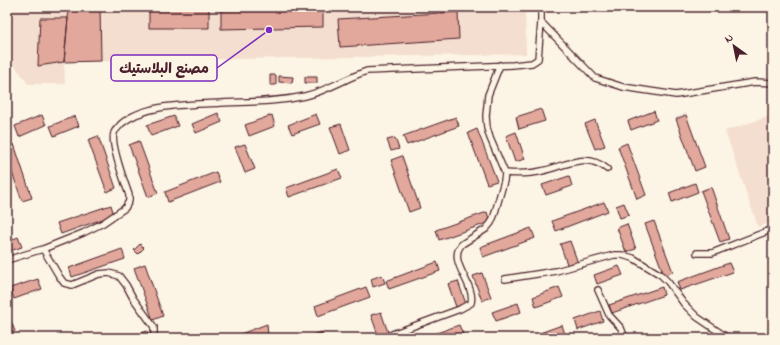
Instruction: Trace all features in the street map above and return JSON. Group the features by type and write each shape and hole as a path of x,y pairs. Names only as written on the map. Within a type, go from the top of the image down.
{"street":[{"path":"7,260 43,249 83,233 104,223 125,208 129,201 129,195 115,150 113,138 118,127 130,117 151,110 171,106 289,99 300,97 319,92 355,74 367,71 500,65 532,62 538,59 541,7"},
{"path":"541,22 595,78 623,87 676,95 755,82 773,83"},
{"path":"384,338 460,309 471,303 471,292 458,262 457,252 462,244 486,229 491,223 497,209 503,186 505,173 490,138 486,116 488,95 500,65"},
{"path":"505,173 542,172 570,163 587,160 597,162 607,169"},
{"path":"697,253 712,253 773,229"},
{"path":"43,249 64,283 72,285 99,274 109,273 119,276 154,327 154,336 152,338"},
{"path":"505,279 556,271 607,256 622,255 633,258 661,275 684,304 697,317 728,338"},
{"path":"598,290 609,315 621,328 625,338"}],"shaded area":[{"path":"13,7 525,7 526,54 64,62 65,84 28,84 13,63"},
{"path":"773,115 773,222 758,227 725,131"}],"building":[{"path":"69,7 100,7 101,61 64,62"},
{"path":"149,7 209,7 209,28 149,28"},
{"path":"221,7 323,7 323,27 221,29"},
{"path":"458,12 459,39 340,47 338,19"},
{"path":"40,18 68,18 64,62 38,66"},
{"path":"270,75 276,75 276,85 270,85"},
{"path":"279,76 293,77 292,83 279,82"},
{"path":"305,77 317,77 317,83 305,83"},
{"path":"541,109 545,121 519,129 516,117"},
{"path":"654,111 657,120 631,130 628,121"},
{"path":"218,113 222,122 196,133 192,124"},
{"path":"316,114 320,124 292,134 288,125"},
{"path":"42,115 46,125 19,137 15,126"},
{"path":"272,115 275,126 249,136 245,125"},
{"path":"686,115 705,167 695,171 676,119"},
{"path":"75,116 79,126 54,136 50,126"},
{"path":"174,116 178,126 151,136 147,125"},
{"path":"456,117 459,126 407,145 403,136"},
{"path":"595,120 605,146 595,149 585,124"},
{"path":"341,124 350,150 340,154 330,127"},
{"path":"477,129 497,181 487,184 468,133"},
{"path":"516,132 525,159 515,162 506,136"},
{"path":"98,136 116,188 107,192 88,140"},
{"path":"395,138 399,149 391,151 387,140"},
{"path":"139,141 158,193 148,197 129,145"},
{"path":"627,143 646,195 637,199 618,147"},
{"path":"14,144 32,198 22,201 7,158 7,146"},
{"path":"245,144 255,169 245,173 235,147"},
{"path":"402,156 420,208 409,212 391,160"},
{"path":"338,169 342,178 289,197 286,188"},
{"path":"216,172 220,182 168,202 165,192"},
{"path":"569,176 572,186 546,195 542,185"},
{"path":"695,183 698,192 672,202 669,193"},
{"path":"711,187 729,239 720,242 701,191"},
{"path":"604,202 608,211 556,231 552,221"},
{"path":"624,203 629,215 620,218 616,206"},
{"path":"111,205 114,215 61,234 57,223"},
{"path":"487,212 490,222 439,240 436,230"},
{"path":"654,221 673,272 664,275 645,224"},
{"path":"627,224 636,249 626,252 617,228"},
{"path":"531,228 535,238 483,257 480,247"},
{"path":"18,237 22,247 7,252 7,242"},
{"path":"570,241 578,263 568,267 560,244"},
{"path":"140,244 144,248 138,254 134,250"},
{"path":"122,249 125,259 72,277 69,268"},
{"path":"437,262 440,271 389,289 386,281"},
{"path":"729,263 733,272 680,290 677,282"},
{"path":"145,264 163,316 153,320 134,268"},
{"path":"619,266 623,275 597,284 594,275"},
{"path":"482,273 491,297 482,301 473,276"},
{"path":"382,275 385,283 373,287 371,279"},
{"path":"38,279 42,289 14,299 10,288"},
{"path":"458,281 466,304 456,307 448,284"},
{"path":"366,287 370,297 318,316 315,306"},
{"path":"559,287 563,297 536,307 533,297"},
{"path":"662,287 664,295 612,313 609,305"},
{"path":"518,303 521,312 496,321 492,312"},
{"path":"600,311 603,321 578,330 575,320"},
{"path":"7,312 15,331 7,335"},
{"path":"381,312 390,338 379,338 371,315"},
{"path":"267,324 268,336 262,338 230,338"},
{"path":"459,325 463,334 452,338 435,338 434,334"},
{"path":"562,325 565,334 555,338 539,338 537,334"},
{"path":"147,331 150,338 126,338"},
{"path":"322,332 324,338 313,338 312,335"}],"place":[{"name":"مصنع البلاستيك","path":"269,30"}]}
